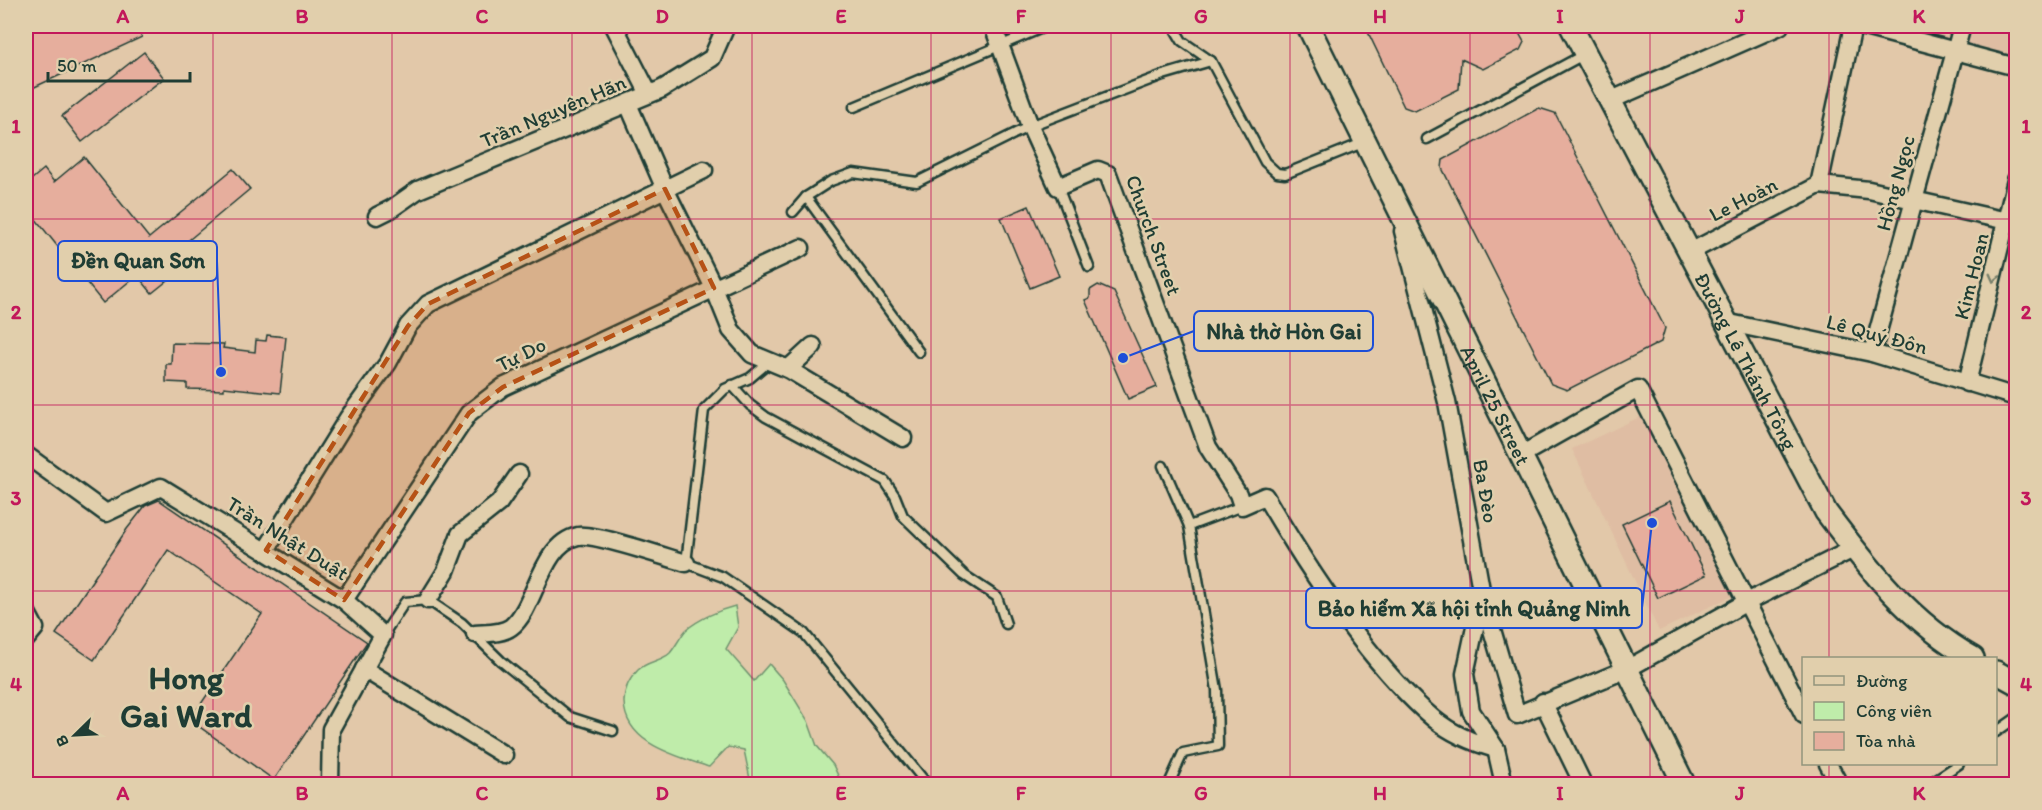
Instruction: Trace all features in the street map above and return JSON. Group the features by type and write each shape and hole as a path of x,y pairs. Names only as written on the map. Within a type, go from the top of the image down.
{"street":[{"path":"614,26 649,94"},
{"name":"Trần Nguyên Hãn","path":"377,216 418,190 649,94 712,58 726,26"},
{"path":"993,26 1030,126 1058,187"},
{"name":"April 25 Street","path":"1308,26 1684,784"},
{"name":"Đường Lê Thánh Tông","path":"1571,26 1688,253 1826,512 1873,575 1922,623 1971,657"},
{"path":"1609,101 1780,26"},
{"path":"1853,26 1819,185 1869,190 2012,222"},
{"path":"1861,26 2016,67"},
{"name":"Hồng Ngọc","path":"1872,353 1962,26"},
{"path":"628,104 665,189 714,288 731,330 752,354 788,369 903,438"},
{"path":"266,550 348,418 388,363 408,326 428,304 704,170"},
{"name":"Church Street","path":"1058,187 1098,170 1108,174 1208,447 1238,494 1242,506"},
{"name":"Kim Hoan","path":"1967,383 2012,222 2016,180"},
{"name":"Le Hoàn","path":"1688,253 1819,185"},
{"name":"Ba Đèo","path":"1395,202 1447,402 1482,595 1465,674 1471,711 1496,748 1504,784"},
{"name":"Tự Do","path":"344,600 469,413 503,387 801,248"},
{"name":"Lê Quý Đôn","path":"1725,322 1872,353 2016,398"},
{"path":"788,369 813,346"},
{"path":"1521,455 1638,388 1802,714"},
{"name":"Trần Nhật Duật","path":"26,455 106,513 161,487 344,600 383,635"},
{"path":"428,600 446,571 460,534 499,503 519,474"},
{"path":"1242,506 1265,496 1311,568 1376,660 1435,720 1475,743 1496,748"},
{"path":"475,634 502,631 515,623 555,552 569,539 593,536 686,563"},
{"path":"1482,595 1517,715 1543,702 1627,669 1745,603 1853,549"},
{"path":"26,611 35,628 26,639"},
{"path":"330,784 331,729 383,635"},
{"path":"364,669 504,755"},
{"path":"1997,673 2016,683"},
{"path":"1543,702 1583,784"},
{"path":"1829,765 1839,784"}],"lane":[{"path":"854,107 1047,26"},
{"path":"1173,26 1182,41 1211,61 1265,162 1277,173 1286,174 1365,142"},
{"path":"1427,140 1585,54"},
{"path":"793,212 806,197 831,182 853,173 917,182 1030,126 1163,75 1211,61"},
{"path":"1058,187 1089,267"},
{"path":"806,197 919,352"},
{"path":"765,360 763,367 750,378 732,385 715,396 704,410 686,563 723,577 804,633 927,784"},
{"path":"732,385 750,405 766,417 885,481 896,496 903,516 964,575 997,597 1006,624"},
{"path":"1163,466 1189,526 1218,690 1218,746 1184,753 1169,784"},
{"path":"1189,526 1242,506"},
{"path":"383,635 405,602 428,600 475,634 501,661 570,717 613,731"},
{"path":"1997,731 2016,718"},
{"path":"1929,784 1958,765"}],"highlighted area":[{"path":"665,189 714,288 503,387 469,413 344,600 266,550 408,326 428,304"}],"shaded area":[{"path":"1893,26 2016,26 2016,58"},
{"path":"1646,414 1732,596 1659,631 1572,449"}],"green space":[{"path":"735,606 738,627 726,649 754,681 769,664 783,680 808,721 817,746 833,765 842,784 751,784 744,750 728,747 709,767 668,753 643,738 633,728 627,716 624,698 635,673 670,653 691,626 709,615"}],"building":[{"path":"26,26 136,26 142,37 26,91"},
{"path":"1365,26 1515,26 1524,42 1520,50 1483,69 1461,59 1459,89 1415,111 1404,107"},
{"path":"144,52 164,78 82,142 62,116"},
{"path":"1539,108 1555,113 1665,328 1661,342 1567,390 1551,384 1442,168 1443,160"},
{"path":"84,157 149,238 233,169 250,189 166,259 177,273 152,293 137,275 103,303 26,207 26,184 44,169 54,182"},
{"path":"1029,206 1059,276 1030,288 1001,218"},
{"path":"1098,285 1114,292 1157,387 1128,399 1085,300 1090,298 1090,290"},
{"path":"267,335 286,337 280,393 224,387 224,390 187,389 187,383 166,382 166,364 171,364 172,343 224,344 223,348 255,352 256,340 266,341"},
{"path":"159,500 367,642 274,780 190,720 262,614 168,550 94,660 56,634 127,529 145,506"},
{"path":"1670,501 1706,575 1658,598 1622,524"}],"place":[{"name":"Nhà thờ Hòn Gai","path":"1123,358"},
{"name":"Đền Quan Sơn","path":"221,372"},
{"name":"Bảo hiểm Xã hội tỉnh Quảng Ninh","path":"1652,523"}],"district":[{"name":"Hong Gai Ward","path":"186,696"}]}
